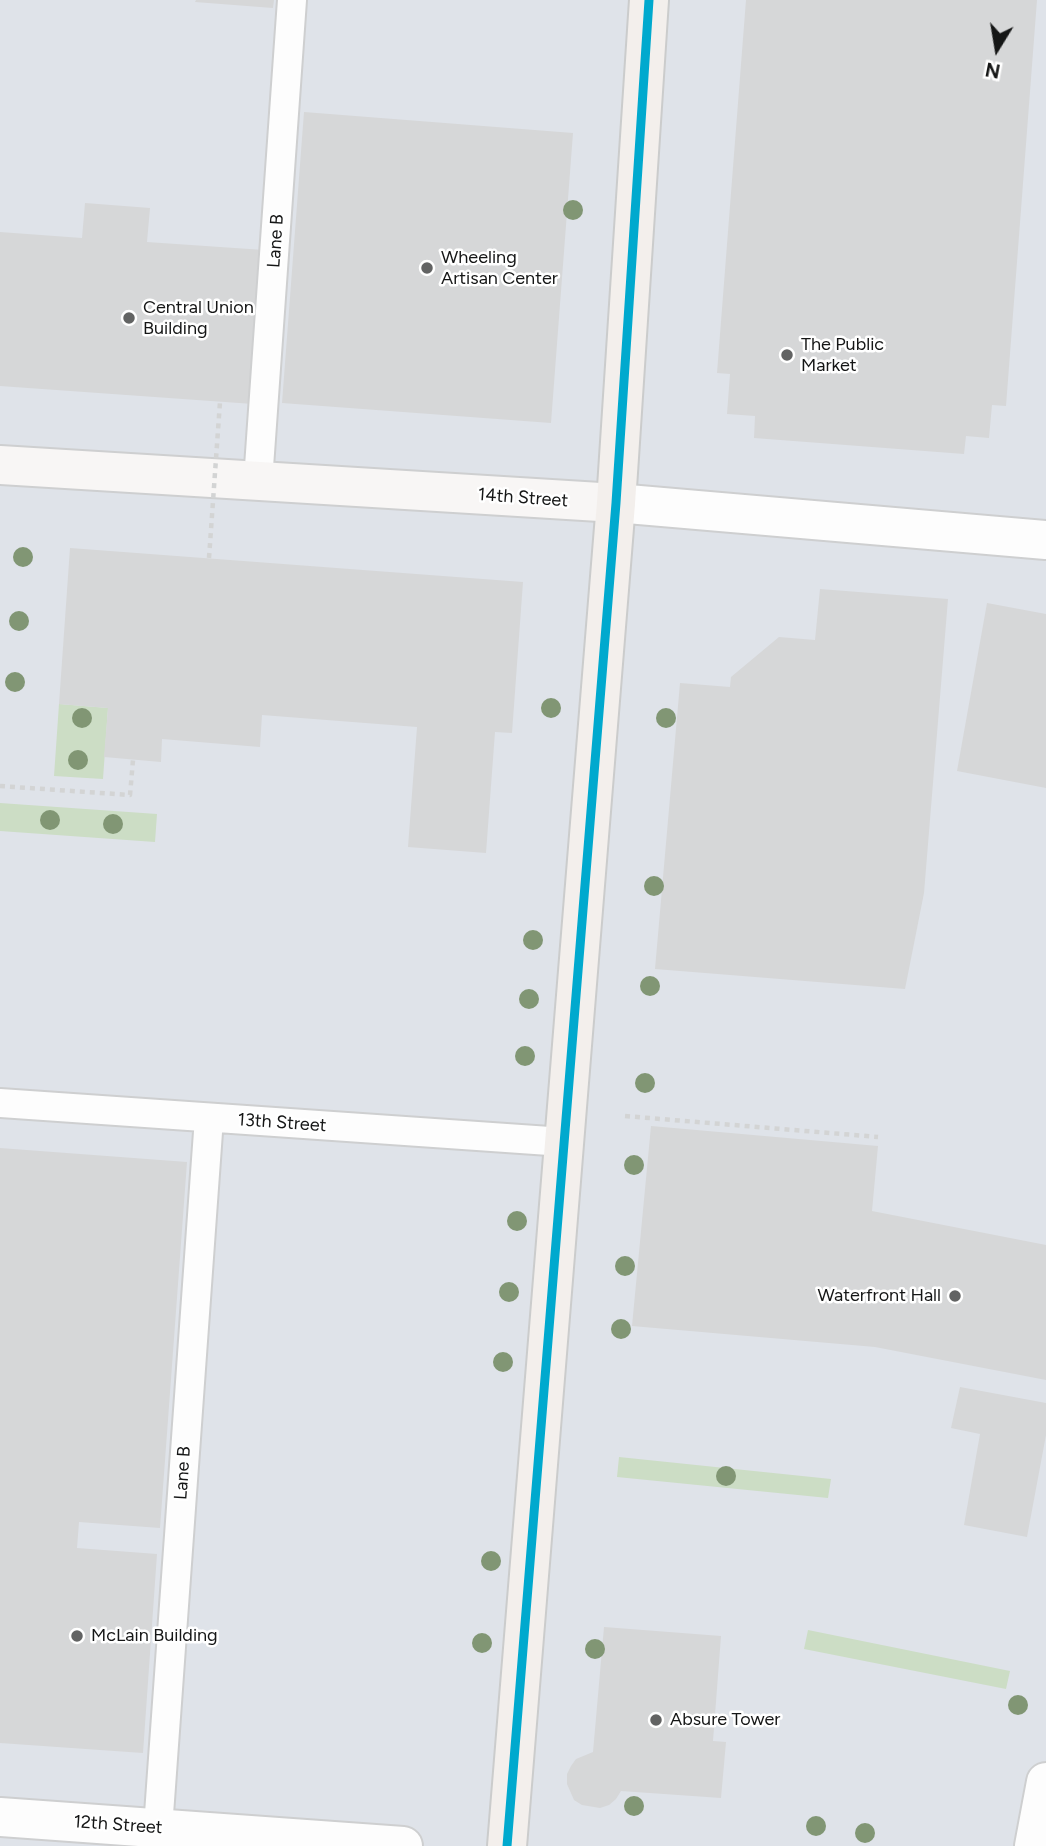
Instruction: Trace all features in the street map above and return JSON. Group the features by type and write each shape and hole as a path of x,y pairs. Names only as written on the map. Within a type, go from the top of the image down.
{"main road":[{"path":"507,1846 616,503 649,0"}],"street":[{"name":"14th Street","path":"0,465 616,503 1046,534"},
{"path":"1034,1846 1046,1782"},
{"name":"12th Street","path":"0,1817 403,1846"}],"lane":[{"name":"Lane B","path":"258,481 292,0"},
{"name":"13th Street","path":"0,1103 564,1142"},
{"name":"Lane B","path":"158,1828 209,1118"}],"path":[{"path":"209,558 220,402"},
{"path":"0,786 130,795 133,760"},
{"path":"625,1116 878,1137"}],"shaded area":[{"path":"0,0 1046,0 1046,1782 1034,1846 0,1846"}],"green space":[{"path":"59,704 108,708 103,779 54,776"},
{"path":"0,803 157,814 155,842 0,831"},
{"path":"619,1457 831,1479 828,1498 617,1477"},
{"path":"808,1630 1010,1671 1006,1689 804,1649"}],"building":[{"path":"274,0 273,8 195,2"},
{"path":"746,0 1037,0 1006,406 992,405 989,438 966,436 964,454 754,438 755,416 727,414 730,374 717,373"},
{"name":"Wheeling Artisan Center","path":"304,112 573,133 551,423 282,403"},
{"name":"Central Union Building","path":"85,203 150,208 147,242 264,250 253,404 0,386 0,232 82,238"},
{"path":"70,548 523,582 512,733 495,732 486,853 408,847 417,727 262,715 260,747 162,739 161,762 104,757 108,708 59,704"},
{"path":"820,589 948,599 924,893 905,989 655,969 680,683 730,687 731,677 779,637 815,640"},
{"path":"987,603 1046,614 1046,788 957,771"},
{"path":"651,1126 878,1146 872,1211 1046,1245 1046,1380 875,1347 632,1326"},
{"path":"0,1148 187,1162 160,1528 79,1522 77,1548 157,1554 143,1753 0,1743"},
{"path":"960,1387 1046,1403 1046,1435 1027,1537 964,1525 980,1434 951,1428"},
{"name":"Absure Tower","path":"604,1627 721,1636 713,1741 726,1742 721,1798 621,1791 609,1805 600,1808 582,1805 574,1800 567,1784 567,1774 576,1759 593,1752"}],"transit line":[{"path":"507,1846 616,503 649,0"}],"place":[{"name":"Wheeling Artisan Center","path":"427,268"},
{"name":"Central Union Building","path":"129,318"},
{"name":"The Public Market","path":"787,355"},
{"name":"Waterfront Hall","path":"955,1296"},
{"name":"McLain Building","path":"77,1636"},
{"name":"Absure Tower","path":"656,1720"}]}
